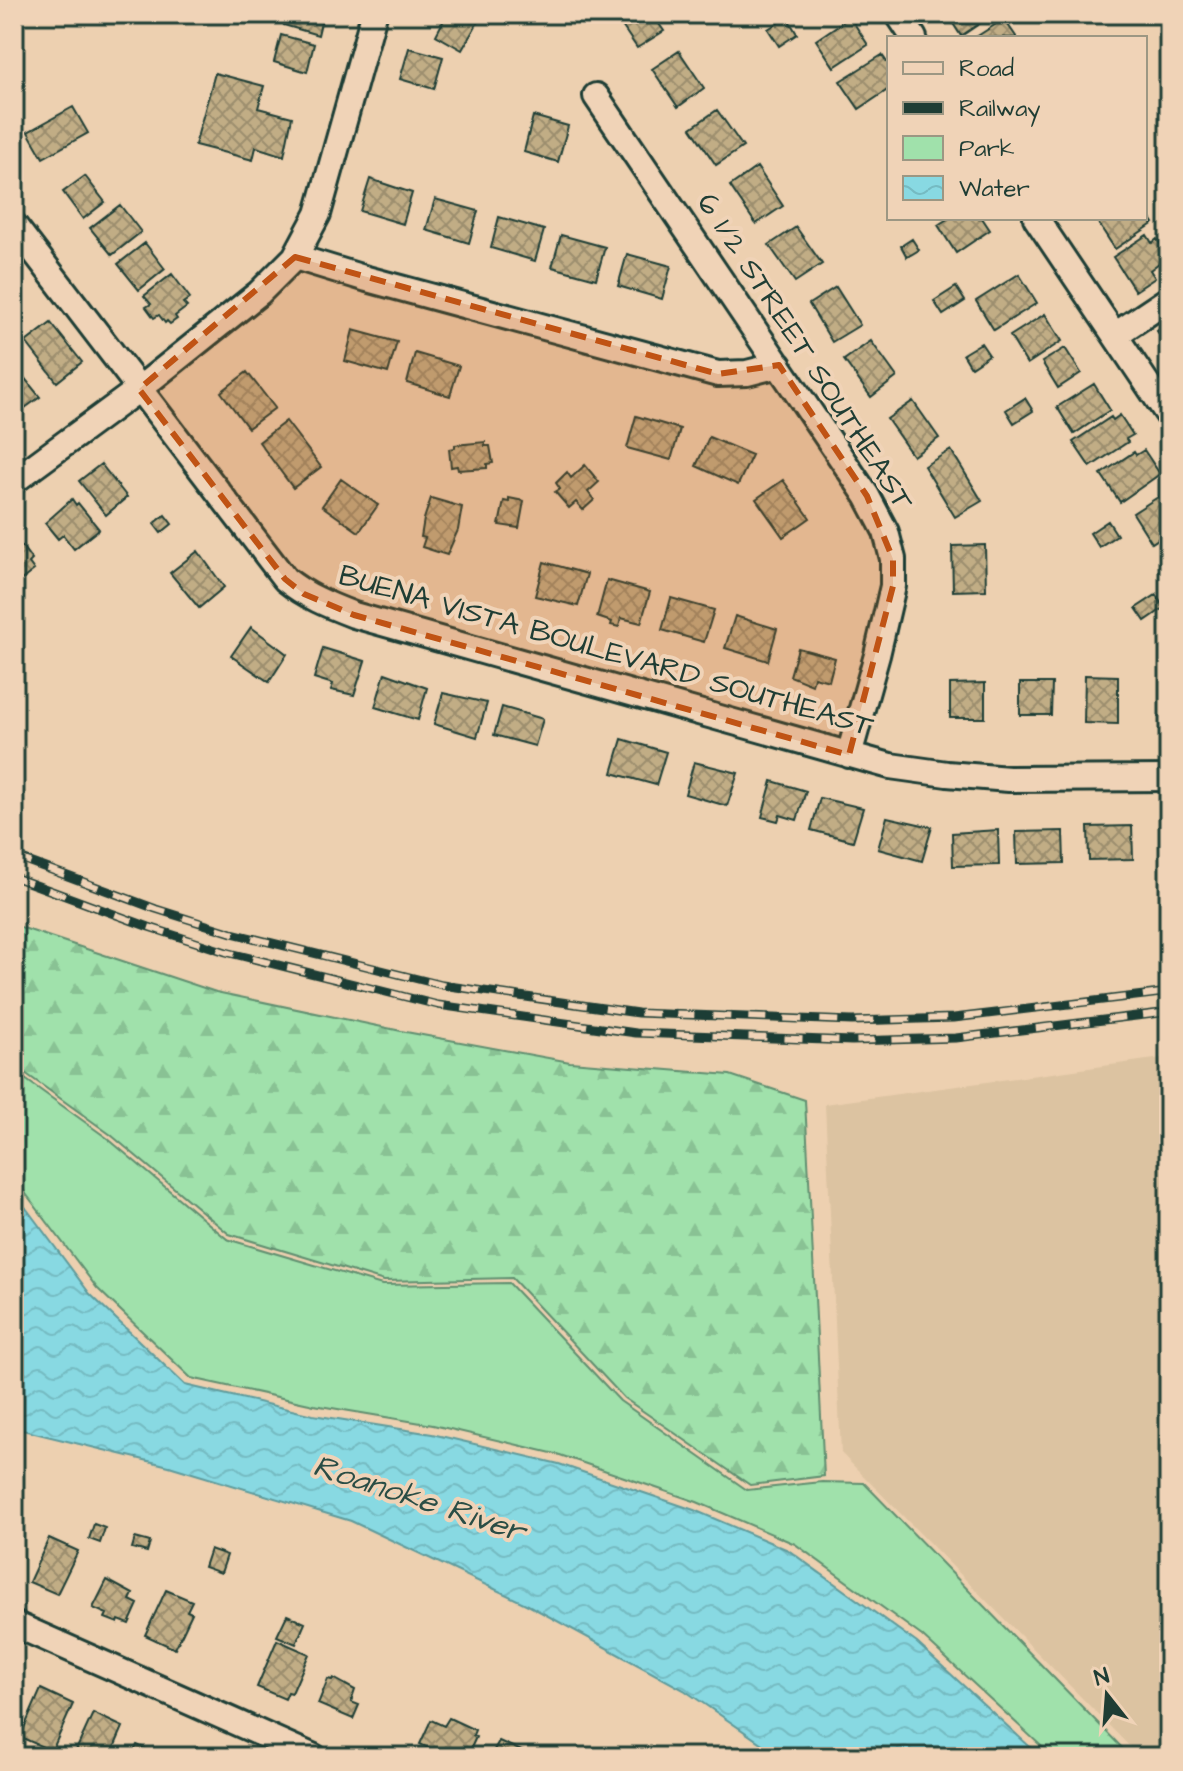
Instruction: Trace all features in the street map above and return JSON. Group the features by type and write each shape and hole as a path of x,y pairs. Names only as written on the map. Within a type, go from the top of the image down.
{"street":[{"path":"14,481 139,389 259,293 295,257 318,214 374,14"},
{"path":"898,14 913,36"},
{"name":"6 1/2 STREET SOUTHEAST","path":"596,96 867,496 886,532 893,559 893,586 849,755"},
{"path":"1037,220 1169,416"},
{"name":"BUENA VISTA BOULEVARD SOUTHEAST","path":"14,225 285,579 304,594 354,615 890,766 994,778 1169,778"},
{"path":"295,257 382,284 718,374 747,373 779,365"},
{"path":"1115,335 1169,299"},
{"path":"14,1624 314,1757"}],"highlighted area":[{"path":"295,257 718,374 779,365 867,496 893,559 893,586 849,755 354,615 304,594 285,579 139,389"}],"shaded area":[{"path":"1169,1057 1169,1757 1140,1757 841,1453 825,1104"}],"green space":[{"path":"14,925 216,992 570,1062 730,1075 805,1100 824,1476 750,1485 624,1398 512,1278 384,1281 229,1234 111,1135 14,1065"},
{"path":"14,1071 107,1138 227,1239 382,1285 509,1283 620,1401 747,1490 822,1482 864,1483 1131,1757 1053,1757 922,1636 795,1544 697,1502 560,1455 433,1425 314,1405 191,1378 97,1288 14,1178"}],"water":[{"name":"Roanoke River","path":"14,1192 90,1294 185,1385 313,1415 432,1434 559,1464 694,1510 788,1550 917,1643 1041,1757 781,1757 684,1690 528,1605 351,1521 169,1466 14,1428"}],"building":[{"path":"288,14 323,14 318,35 284,25"},
{"path":"447,14 482,15 462,50 436,35"},
{"path":"614,14 652,14 664,31 637,48"},
{"path":"947,14 994,14 961,36"},
{"path":"787,17 797,34 779,46 768,29"},
{"path":"850,17 868,45 834,67 816,40"},
{"path":"1004,19 1016,36 978,36"},
{"path":"281,35 314,44 307,72 274,62"},
{"path":"409,48 443,57 434,89 400,79"},
{"path":"679,51 704,88 678,107 652,69"},
{"path":"882,55 887,62 887,90 859,109 840,81"},
{"path":"215,73 264,86 258,108 292,117 284,156 256,147 253,160 195,145"},
{"path":"73,107 88,133 43,158 28,132"},
{"path":"717,110 743,147 716,165 691,128"},
{"path":"533,116 568,126 558,162 524,152"},
{"path":"757,167 783,206 756,224 730,186"},
{"path":"85,176 105,202 83,219 63,192"},
{"path":"370,179 412,193 403,224 360,211"},
{"path":"435,199 478,211 469,243 426,230"},
{"path":"120,205 141,232 112,255 90,228"},
{"path":"1147,213 1154,223 1115,249 1096,220 1147,220"},
{"path":"499,217 544,230 535,261 491,248"},
{"path":"946,220 983,220 990,230 956,253 938,225"},
{"path":"796,227 822,264 795,282 769,245"},
{"path":"561,235 605,247 596,279 552,267"},
{"path":"1147,235 1152,243 1157,239 1168,256 1150,270 1155,278 1135,291 1113,257"},
{"path":"912,239 919,250 907,257 901,246"},
{"path":"145,243 165,269 139,290 118,264"},
{"path":"627,254 671,266 662,299 618,286"},
{"path":"172,274 190,298 183,303 187,307 170,324 159,315 154,318 146,307 151,304 144,296"},
{"path":"1019,274 1037,303 994,330 976,301"},
{"path":"836,287 860,325 832,342 809,304"},
{"path":"956,287 965,301 943,315 934,301"},
{"path":"1045,314 1062,341 1027,364 1010,336"},
{"path":"1169,322 1169,349 1157,331"},
{"path":"51,323 82,362 57,382 26,342"},
{"path":"353,330 397,342 388,373 345,361"},
{"path":"871,341 897,377 871,397 844,360"},
{"path":"981,343 989,355 971,367 963,354"},
{"path":"1065,348 1081,373 1058,388 1042,362"},
{"path":"415,353 459,366 450,396 407,383"},
{"path":"14,365 40,397 25,408 21,403 14,409"},
{"path":"247,372 275,408 248,428 221,392"},
{"path":"1094,384 1110,410 1074,434 1057,407"},
{"path":"1025,398 1033,411 1014,423 1006,410"},
{"path":"913,401 939,438 913,456 887,419"},
{"path":"1120,415 1133,435 1126,439 1128,442 1090,467 1073,442 1111,417 1113,420"},
{"path":"636,416 680,429 671,460 627,448"},
{"path":"286,421 321,467 293,488 259,442"},
{"path":"709,437 752,455 738,485 696,466"},
{"path":"485,442 485,446 490,446 493,463 487,464 487,468 458,470 457,466 451,467 449,449 455,448 455,445"},
{"path":"951,450 982,501 955,517 924,466"},
{"path":"1144,450 1160,474 1120,502 1101,474 1134,452 1136,455"},
{"path":"101,464 127,497 106,515 79,481"},
{"path":"585,465 599,482 588,492 594,500 583,510 576,502 569,508 555,492 560,489 556,483 567,472 571,478"},
{"path":"341,479 378,505 359,532 322,506"},
{"path":"783,480 810,518 783,537 756,499"},
{"path":"1169,490 1169,532 1152,543 1133,513"},
{"path":"431,498 462,507 458,530 447,555 422,547 424,519"},
{"path":"509,498 524,501 519,528 499,525 504,501 509,502"},
{"path":"72,499 99,529 74,549 63,535 58,539 45,523"},
{"path":"165,515 172,524 161,533 154,524"},
{"path":"1108,521 1117,535 1099,547 1090,533"},
{"path":"18,541 32,560 29,563 34,570 14,586 14,544"},
{"path":"985,545 986,590 953,591 952,546"},
{"path":"198,551 224,587 199,608 170,573"},
{"path":"544,562 587,574 578,606 535,596"},
{"path":"607,580 650,592 641,623 621,618 619,627 597,617"},
{"path":"1156,595 1164,608 1145,621 1136,608"},
{"path":"671,598 714,610 704,642 662,630"},
{"path":"735,616 777,629 768,661 725,648"},
{"path":"251,627 287,654 269,682 231,656"},
{"path":"323,648 365,661 354,695 331,690 333,684 314,678"},
{"path":"798,648 835,658 829,681 814,677 812,685 790,676"},
{"path":"385,673 427,688 418,720 375,707"},
{"path":"1085,675 1118,676 1118,724 1084,723"},
{"path":"985,683 985,718 950,718 950,684"},
{"path":"1020,683 1052,683 1051,715 1020,715"},
{"path":"443,693 487,703 477,737 434,724"},
{"path":"502,707 543,719 535,746 494,735"},
{"path":"622,739 666,752 656,785 612,773"},
{"path":"694,762 738,773 727,806 685,794"},
{"path":"772,781 806,791 797,820 780,815 778,821 762,817"},
{"path":"820,798 863,808 853,841 811,830"},
{"path":"887,817 932,827 922,861 878,849"},
{"path":"1132,826 1133,859 1089,860 1088,827"},
{"path":"998,830 999,865 953,866 952,833"},
{"path":"1063,831 1064,863 1017,864 1016,832"},
{"path":"94,1524 105,1528 100,1543 89,1539"},
{"path":"49,1538 78,1551 57,1594 29,1582"},
{"path":"135,1538 150,1542 147,1552 132,1548"},
{"path":"210,1549 227,1555 221,1573 204,1567"},
{"path":"107,1580 133,1594 130,1600 138,1604 129,1624 105,1618 107,1614 93,1608"},
{"path":"166,1590 192,1601 187,1611 192,1613 175,1649 145,1635"},
{"path":"287,1615 305,1623 296,1644 277,1636"},
{"path":"277,1640 309,1654 292,1693 288,1692 285,1699 257,1687"},
{"path":"14,1677 23,1682 14,1702"},
{"path":"333,1678 355,1690 351,1702 359,1705 353,1719 318,1704 328,1679"},
{"path":"41,1689 73,1704 52,1751 20,1737"},
{"path":"93,1713 123,1727 110,1757 73,1757"},
{"path":"449,1718 475,1730 473,1735 476,1737 467,1757 432,1757 434,1751 420,1744 431,1720 444,1726"},
{"path":"499,1741 524,1752 521,1757 490,1757"},
{"path":"137,1745 164,1757 131,1757"}],"railway":[{"path":"14,856 156,909 232,933 442,985 638,1013 852,1021 954,1018 1169,992"},
{"path":"14,877 226,952 438,1005 636,1033 852,1041 956,1038 1169,1012"}]}
